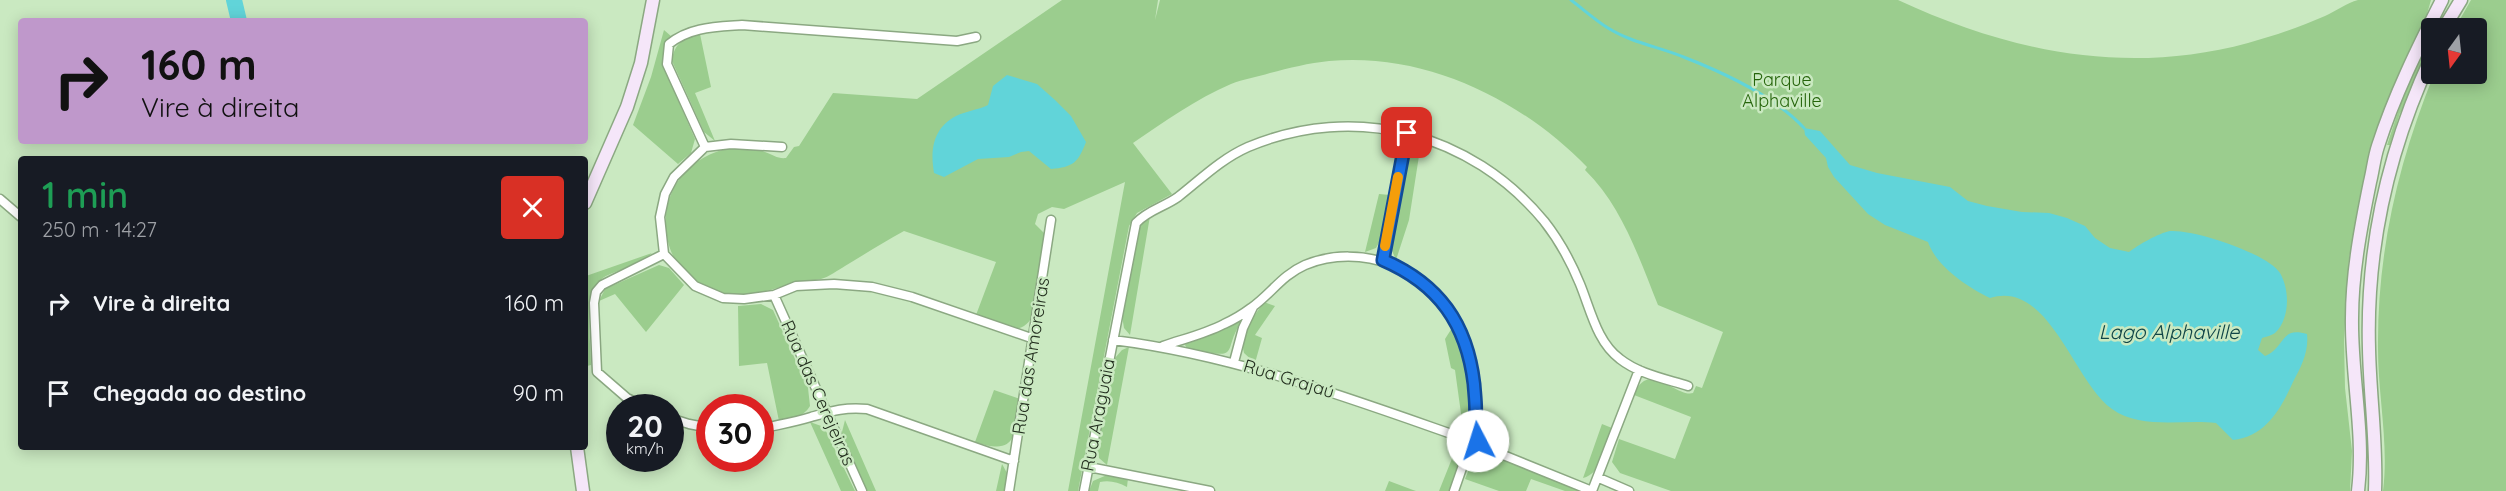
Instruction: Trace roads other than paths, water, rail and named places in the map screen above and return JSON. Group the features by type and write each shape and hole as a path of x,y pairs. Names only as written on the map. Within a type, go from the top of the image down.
{"street":[{"path":"588,196 627,107 641,63 653,0"},
{"path":"2358,491 2360,440 2352,362 2352,315 2356,264 2366,201 2382,135 2406,74 2442,0"},
{"path":"2450,18 2461,0"},
{"path":"705,147 667,64 669,44 682,34 711,27 742,25 957,41 976,37"},
{"path":"2375,491 2376,460 2369,348 2373,266 2383,198 2394,150 2421,83"},
{"name":"Rua Araguaia","path":"1084,491 1136,223 1145,213 1160,208 1177,198 1222,161 1248,147 1302,130 1361,126 1407,133 1446,147 1485,167 1522,196 1564,250 1606,346 1621,360 1640,370 1688,386"},
{"path":"1383,260 1407,133"},
{"path":"782,147 731,144 705,147 674,177 665,194 660,217 664,254 695,286 723,298 744,299 774,294 796,286 834,284 872,287 912,297 1034,339"},
{"path":"0,199 18,214"},
{"name":"Rua das Amoreiras","path":"1009,491 1051,220"},
{"path":"624,394 610,385 597,372 594,303 596,292 602,285 664,254"},
{"path":"1163,346 1222,325 1253,307 1280,280 1304,266 1332,258 1359,257 1383,260 1404,269 1426,284 1453,318 1464,340 1472,374 1476,403 1475,423 1472,430"},
{"name":"Rua das Cerejeiras","path":"774,294 862,491"},
{"path":"1234,362 1243,328 1253,307"},
{"name":"Rua Grajaú","path":"1113,340 1163,346 1234,362 1341,395 1460,437"},
{"path":"1472,430 1464,431 1460,437 1461,444 1473,446 1592,491 1640,370"},
{"path":"774,426 851,407 867,409 1014,461"},
{"path":"1454,491 1478,436 1472,430"},
{"path":"577,450 583,491"},
{"path":"1089,467 1210,491"},
{"path":"1599,478 1629,491"}],"water":[{"path":"1007,75 1037,84 1071,116 1086,142 1080,155 1070,165 1051,169 1029,151 1009,157 978,159 944,177 934,173 933,148 942,127 956,116 988,105 993,86"},
{"name":"Lago Alphaville","path":"1804,128 1820,131 1850,165 1877,173 1950,187 1968,201 1987,206 2022,212 2049,213 2067,218 2085,226 2095,238 2110,248 2129,252 2160,234 2181,231 2229,244 2261,258 2280,273 2286,288 2287,304 2280,327 2275,333 2262,338 2258,350 2265,356 2277,348 2287,335 2298,332 2307,334 2304,359 2283,402 2263,427 2245,438 2233,440 2216,423 2149,422 2123,415 2112,409 2098,396 2045,318 2029,304 2011,296 1990,298 1972,288 1945,267 1928,242 1885,225 1868,214 1834,177 1826,158 1805,135"}],"waterway":[{"path":"234,0 238,18"},
{"path":"1571,0 1598,22 1617,33 1702,64 1749,87 1779,106 1804,128"}],"park label":[{"name":"Parque Alphaville","path":"1782,90"}]}
